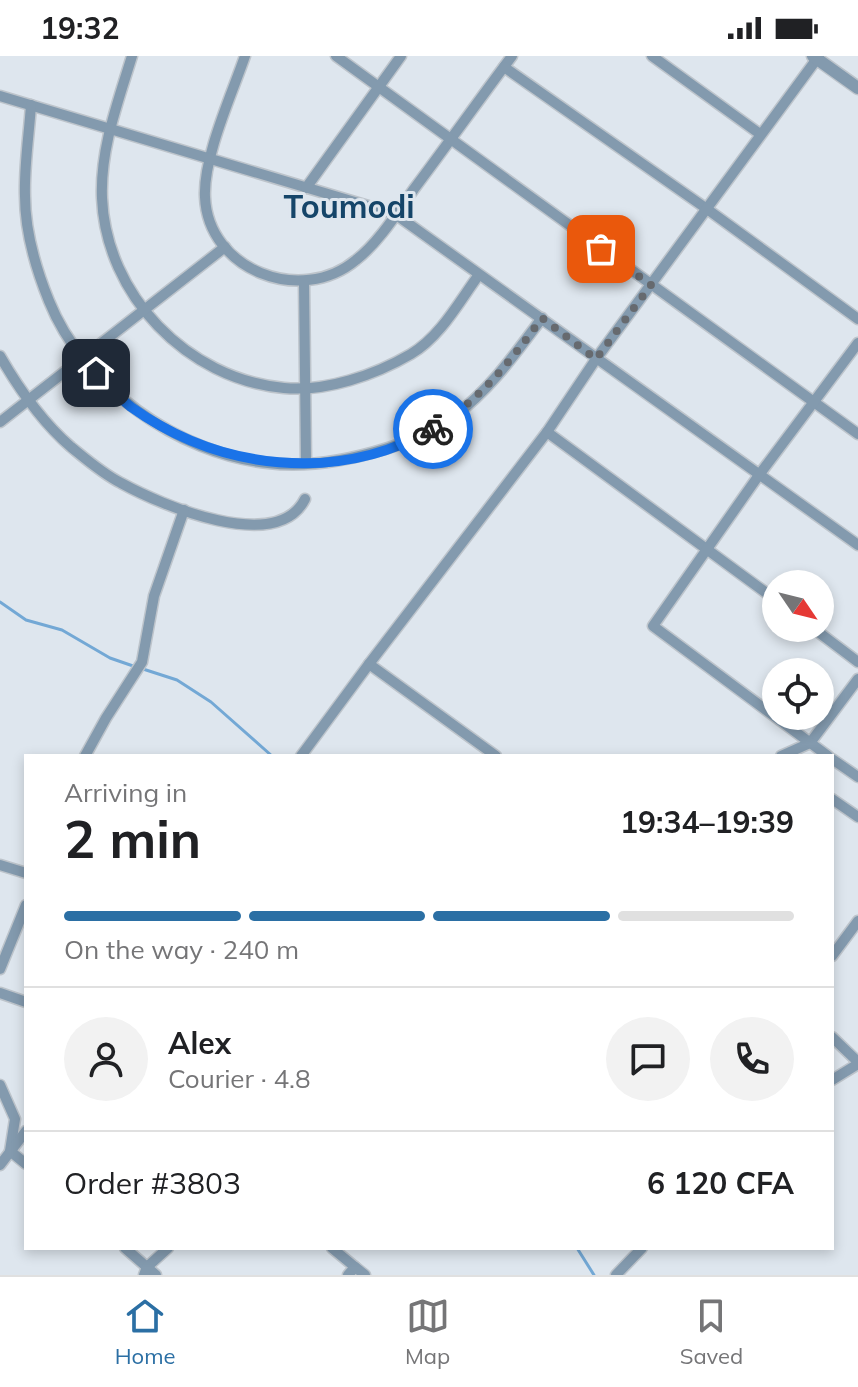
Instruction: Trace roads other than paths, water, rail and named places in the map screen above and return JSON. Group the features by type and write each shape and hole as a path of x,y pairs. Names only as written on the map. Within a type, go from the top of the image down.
{"street":[{"path":"132,56 109,130 102,197 105,225 119,268 143,311 166,335 213,368 281,388 304,389 360,377 414,352 434,335 478,276"},
{"path":"245,56 210,159 205,195 208,214 225,247 243,263 268,277 287,282 326,277 359,259 512,56"},
{"path":"336,56 858,434"},
{"path":"306,188 401,56"},
{"path":"652,56 760,134"},
{"path":"302,754 547,432 596,359 816,57 858,88"},
{"path":"504,67 858,319"},
{"path":"0,96 395,214 858,545"},
{"path":"31,105 25,196 29,230 49,301 81,358 130,406 182,436 239,457 269,464 357,458 428,432 453,417 504,370 542,318"},
{"path":"0,422 225,247"},
{"path":"304,282 306,463"},
{"path":"825,754 653,626 759,475 858,343"},
{"path":"0,356 28,400 68,445 101,470 156,501 230,522 266,525 290,517 300,509 305,499"},
{"path":"547,432 762,590"},
{"path":"86,754 142,662 154,596 184,510"},
{"path":"832,642 858,662"},
{"path":"369,664 493,754"},
{"path":"785,754 810,743 858,679"},
{"path":"834,761 858,777"},
{"path":"834,800 858,817"},
{"path":"0,865 24,872"},
{"path":"0,969 24,910"},
{"path":"834,953 858,921"},
{"path":"0,993 24,1001"},
{"path":"834,1039 858,1063 834,1079"},
{"path":"0,1085 15,1119 10,1151"},
{"path":"0,1165 24,1134"},
{"path":"10,1151 24,1162"},
{"path":"127,1250 149,1272 166,1250"},
{"path":"334,1250 351,1271 365,1275"},
{"path":"616,1275 640,1250"}],"waterway":[{"path":"0,602 26,620 62,630 110,658 136,667"},
{"path":"143,669 177,680 211,702 270,754"},
{"path":"578,1250 594,1275"}],"district":[{"name":"Toumodi","path":"349,206"}]}
